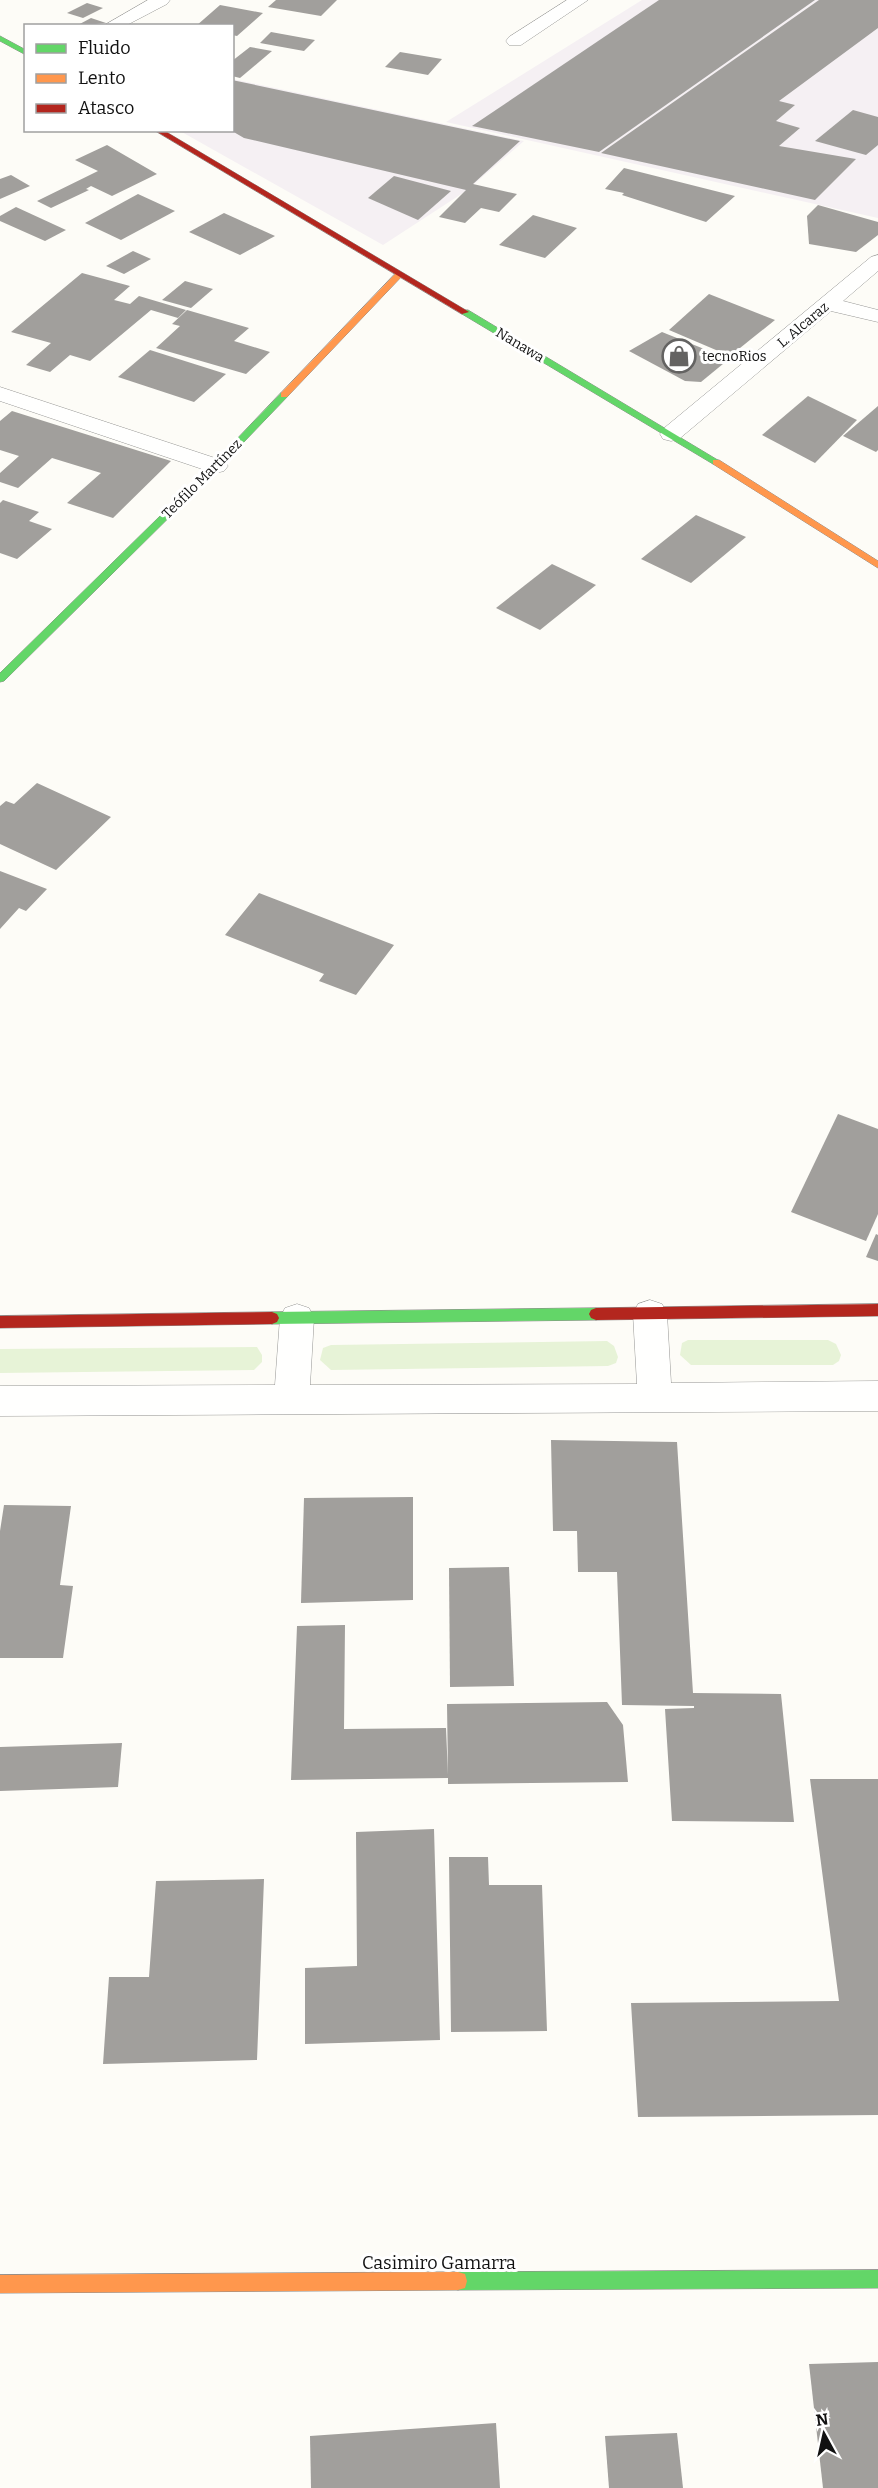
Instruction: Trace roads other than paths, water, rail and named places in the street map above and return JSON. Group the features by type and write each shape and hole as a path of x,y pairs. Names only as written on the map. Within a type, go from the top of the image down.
{"street":[{"path":"115,24 161,0"},
{"path":"515,41 579,0"},
{"path":"0,38 24,52"},
{"name":"Nanawa","path":"160,132 671,434 878,565"},
{"name":"L. Alcaraz","path":"671,434 878,261"},
{"name":"Teófilo Martínez","path":"0,679 216,466 400,274"},
{"path":"828,304 878,316"},
{"path":"0,394 216,466"},
{"path":"0,1322 877,1310"},
{"path":"650,1314 655,1399"},
{"path":"291,1400 297,1318"},
{"path":"0,1401 878,1396"},
{"name":"Casimiro Gamarra","path":"0,2284 878,2279"}],"place":[{"name":"tecnoRios","path":"679,356"}]}
